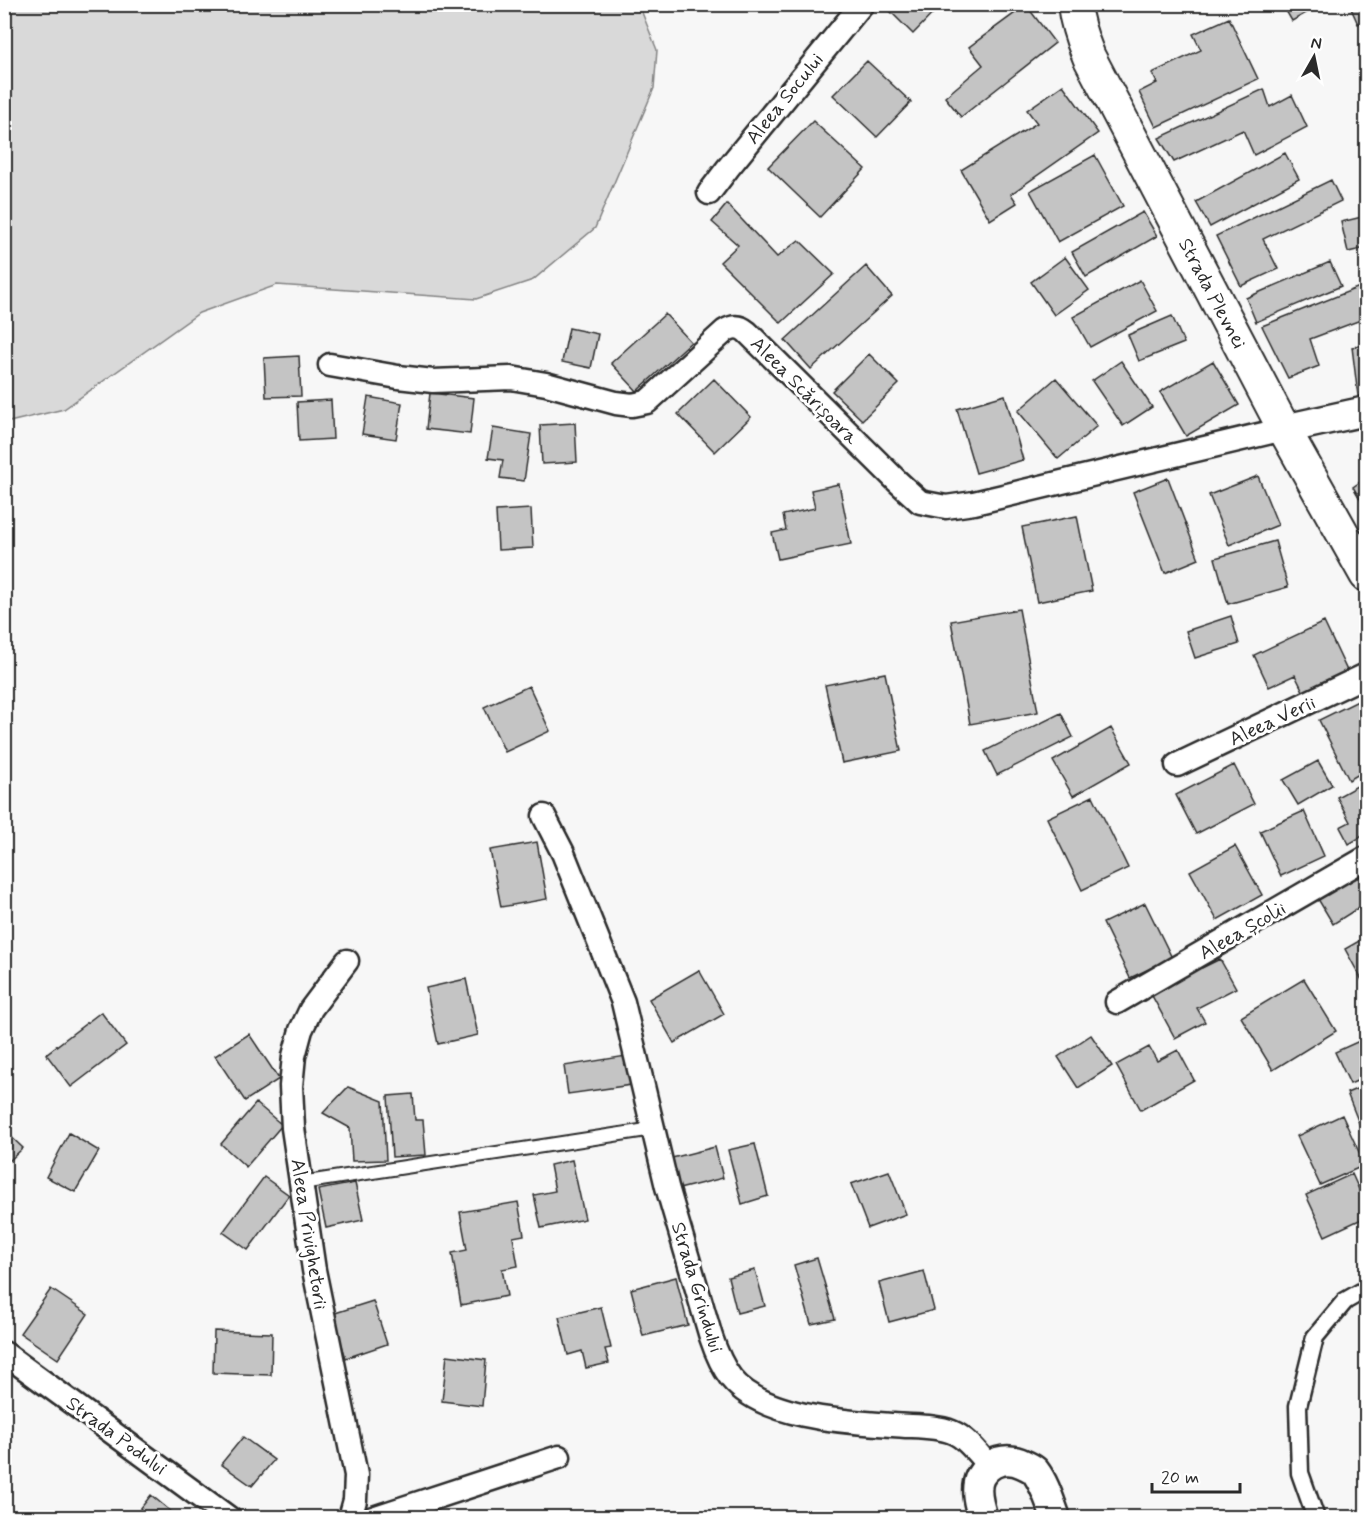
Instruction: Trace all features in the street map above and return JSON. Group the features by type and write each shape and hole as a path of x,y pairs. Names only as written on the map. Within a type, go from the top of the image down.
{"main road":[{"name":"Strada Plevnei","path":"1074,4 1075,16 1089,57 1284,429 1366,575"}],"street":[{"name":"Aleea Socului","path":"710,193 862,4"},
{"name":"Aleea Scărișoara","path":"330,365 433,381 511,378 632,405 647,402 725,331 736,327 742,328 920,502 946,507 974,503 1284,429"},
{"path":"1284,429 1366,411"},
{"name":"Aleea Verii","path":"1177,765 1366,675"},
{"name":"Strada Grindului","path":"544,816 564,853 623,1002 667,1187 711,1337 719,1360 732,1380 754,1398 808,1417 853,1423 934,1428 953,1432 968,1443 989,1466"},
{"name":"Aleea Școlii","path":"1117,1002 1366,858"},
{"name":"Aleea Privighetorii","path":"347,961 311,1009 301,1030 294,1056 291,1086 294,1128 314,1270 356,1475 356,1500 350,1518"},
{"path":"1316,1518 1300,1473 1298,1406 1316,1337 1345,1301 1366,1289"},
{"name":"Strada Podului","path":"4,1353 228,1518"},
{"path":"373,1518 559,1457"},
{"path":"983,1518 977,1495 979,1478 989,1466 1001,1460 1017,1461 1033,1469 1042,1481 1056,1518"}],"lane":[{"path":"301,1183 653,1129"}],"shaded area":[{"path":"4,5 639,5 657,50 654,88 595,228 533,280 476,299 277,285 199,313 64,409 5,423"}],"building":[{"path":"883,4 942,4 913,34"},
{"path":"1282,4 1316,4 1317,7 1292,21"},
{"path":"1349,4 1366,4 1366,20 1358,24"},
{"path":"1026,5 1055,43 961,117 945,97 983,65 969,47"},
{"path":"1229,18 1258,79 1156,127 1139,92 1157,83 1152,73 1201,50 1193,34"},
{"path":"867,61 911,102 877,137 833,95"},
{"path":"1063,85 1098,133 1011,194 1017,203 990,220 961,170 1037,123 1027,110"},
{"path":"1264,89 1270,107 1292,95 1307,127 1254,155 1243,130 1174,162 1159,138"},
{"path":"813,121 865,169 820,217 768,167"},
{"path":"1285,153 1299,179 1210,227 1196,202"},
{"path":"1095,155 1123,206 1058,242 1030,191"},
{"path":"1331,180 1341,201 1263,239 1278,269 1241,286 1216,236"},
{"path":"727,204 777,257 799,240 834,274 781,323 720,262 738,245 712,222"},
{"path":"1143,212 1157,236 1086,277 1072,252"},
{"path":"1366,216 1366,248 1348,252 1341,222"},
{"path":"1065,257 1089,290 1054,315 1031,282"},
{"path":"1330,262 1341,286 1256,322 1246,298"},
{"path":"866,266 892,296 811,369 785,340"},
{"path":"1140,280 1157,311 1090,347 1073,317"},
{"path":"1362,286 1366,300 1366,318 1310,339 1319,366 1288,378 1262,326"},
{"path":"665,314 691,342 637,391 611,363"},
{"path":"1172,316 1184,343 1139,361 1128,335"},
{"path":"569,328 598,334 591,368 562,362"},
{"path":"1366,345 1366,394 1358,396 1352,347"},
{"path":"869,354 899,384 862,420 832,391"},
{"path":"299,356 301,396 266,397 264,358"},
{"path":"1121,361 1152,407 1123,426 1092,381"},
{"path":"1213,361 1239,405 1186,436 1160,392"},
{"path":"1056,378 1097,426 1058,459 1018,411"},
{"path":"714,379 751,417 715,452 678,414"},
{"path":"430,393 474,398 470,434 426,429"},
{"path":"1005,395 1023,460 976,473 957,409"},
{"path":"368,397 402,403 396,439 362,434"},
{"path":"331,400 333,439 299,441 297,402"},
{"path":"575,423 577,462 542,464 540,425"},
{"path":"493,428 531,434 524,481 500,478 503,460 488,458"},
{"path":"1258,476 1278,525 1229,545 1209,495"},
{"path":"1168,478 1199,559 1165,573 1133,492"},
{"path":"1366,478 1366,509 1353,487"},
{"path":"839,484 851,544 778,559 772,533 786,530 783,515 815,508 811,490"},
{"path":"531,509 533,548 498,550 496,511"},
{"path":"1077,516 1092,591 1037,602 1022,527"},
{"path":"1275,541 1288,587 1228,604 1215,558"},
{"path":"1019,609 1038,712 970,724 951,621"},
{"path":"1231,616 1239,644 1195,658 1186,631"},
{"path":"1324,622 1349,675 1305,695 1295,675 1269,687 1254,655"},
{"path":"885,673 901,751 842,763 825,685"},
{"path":"529,686 550,731 505,752 484,707"},
{"path":"1366,697 1366,770 1349,780 1319,720"},
{"path":"1061,713 1073,737 997,775 985,751"},
{"path":"1111,728 1131,763 1073,796 1053,761"},
{"path":"1318,761 1332,785 1298,805 1283,780"},
{"path":"1234,765 1254,804 1196,834 1176,795"},
{"path":"1366,781 1366,834 1349,844 1340,827 1350,822 1337,797"},
{"path":"1093,796 1128,868 1082,890 1047,818"},
{"path":"1304,811 1324,856 1281,876 1260,831"},
{"path":"537,842 547,899 501,907 490,850"},
{"path":"1235,846 1262,895 1217,920 1190,871"},
{"path":"1366,864 1366,903 1333,924 1318,899 1352,879"},
{"path":"1145,903 1172,958 1130,978 1103,923"},
{"path":"1366,937 1366,980 1363,982 1345,949"},
{"path":"1220,959 1236,988 1197,1008 1205,1022 1175,1038 1150,992 1201,965 1202,968"},
{"path":"699,970 724,1014 674,1043 649,999"},
{"path":"466,979 478,1035 438,1044 426,988"},
{"path":"1304,979 1336,1031 1273,1070 1241,1017"},
{"path":"101,1012 126,1045 71,1087 46,1054"},
{"path":"249,1034 279,1079 245,1101 215,1056"},
{"path":"1091,1035 1112,1066 1078,1088 1058,1057"},
{"path":"1366,1038 1366,1077 1350,1084 1335,1052"},
{"path":"1149,1047 1157,1061 1178,1050 1194,1080 1141,1110 1116,1065"},
{"path":"626,1056 631,1085 568,1094 564,1066"},
{"path":"1366,1085 1366,1141 1347,1093"},
{"path":"348,1087 383,1101 386,1160 352,1161 350,1128 323,1113"},
{"path":"413,1094 415,1120 423,1120 426,1155 392,1157 388,1096"},
{"path":"256,1103 282,1125 246,1167 221,1144"},
{"path":"1342,1115 1365,1165 1320,1185 1297,1136"},
{"path":"4,1130 23,1148 4,1166"},
{"path":"69,1133 99,1151 75,1192 46,1177"},
{"path":"755,1144 768,1196 742,1204 728,1150"},
{"path":"715,1147 723,1178 675,1190 668,1159"},
{"path":"572,1160 585,1219 541,1228 534,1195 555,1191 550,1165"},
{"path":"889,1171 906,1214 868,1228 851,1184"},
{"path":"1352,1174 1366,1205 1366,1217 1325,1236 1306,1195"},
{"path":"264,1177 289,1195 248,1250 223,1232"},
{"path":"355,1183 363,1220 326,1228 318,1190"},
{"path":"518,1202 524,1235 513,1237 518,1266 502,1269 507,1296 461,1305 452,1253 467,1250 460,1212"},
{"path":"817,1258 835,1319 811,1324 794,1265"},
{"path":"755,1270 765,1306 737,1313 728,1277"},
{"path":"924,1271 934,1310 889,1322 879,1283"},
{"path":"676,1277 688,1325 643,1336 631,1289"},
{"path":"51,1289 88,1314 58,1359 20,1333"},
{"path":"373,1301 387,1344 346,1358 332,1314"},
{"path":"601,1307 611,1348 605,1349 609,1363 586,1368 582,1351 568,1355 559,1317"},
{"path":"214,1331 272,1333 271,1375 213,1373"},
{"path":"447,1355 486,1360 482,1406 442,1401"},
{"path":"243,1437 274,1460 252,1486 221,1464"},
{"path":"151,1495 179,1518 133,1518"}]}
